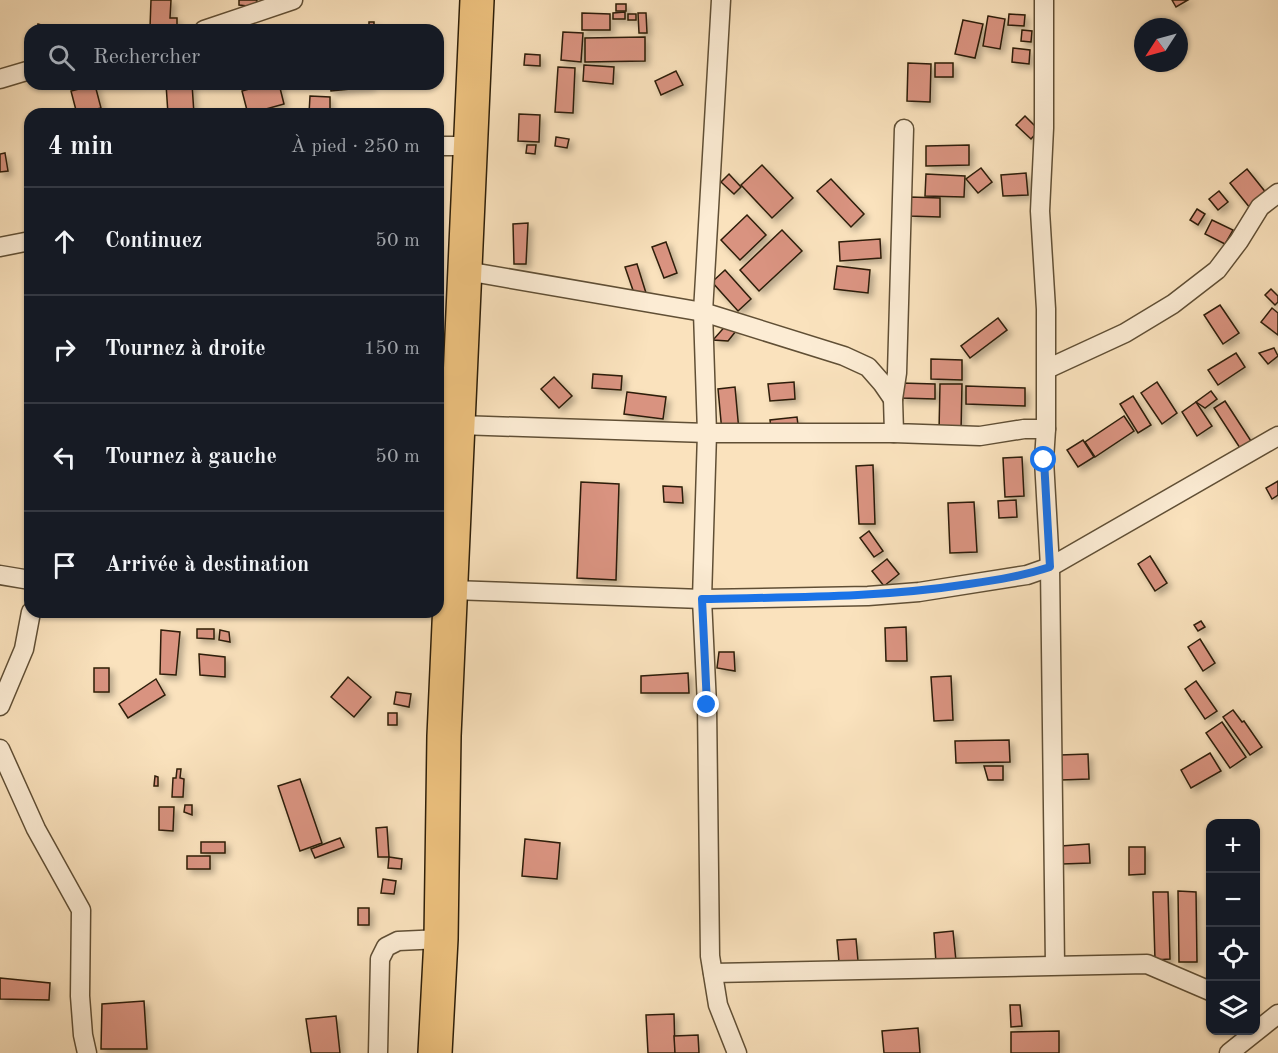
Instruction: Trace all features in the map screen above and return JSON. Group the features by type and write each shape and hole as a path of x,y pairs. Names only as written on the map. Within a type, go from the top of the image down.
{"highway":[{"path":"435,1053 441,939 444,736 477,0"}],"street":[{"path":"222,24 293,0"},
{"path":"721,0 703,312 707,433 702,599 707,705 710,956 718,1005 737,1053"},
{"path":"1044,0 1044,128 1040,211 1046,309 1044,460 1050,567 1055,965"},
{"path":"0,79 24,72"},
{"path":"894,433 893,399 897,373 904,129"},
{"path":"444,146 471,146"},
{"path":"1047,369 1125,333 1173,304 1217,270 1260,207 1278,193"},
{"path":"0,247 24,242"},
{"path":"466,271 703,312 844,356 868,367 893,399"},
{"path":"459,425 707,433 894,433 980,436 1024,429 1046,429"},
{"path":"452,590 702,599 868,596 919,592 1027,575 1050,567 1278,436"},
{"path":"0,575 24,579"},
{"path":"0,706 24,649 30,618"},
{"path":"0,749 36,829 81,910 80,996 87,1053"},
{"path":"378,1053 380,959 386,947 398,941 441,939"},
{"path":"713,973 1147,964 1206,989"},
{"path":"1260,1012 1276,1018"},
{"path":"1228,1053 1276,1018"}],"building":[{"path":"151,0 171,0 170,18 177,18 177,24 150,24"},
{"path":"239,0 257,0 256,7 239,5"},
{"path":"1172,0 1188,0 1176,7"},
{"path":"616,4 626,4 626,11 616,11"},
{"path":"625,12 625,19 613,19 613,13"},
{"path":"582,13 610,14 610,30 582,30"},
{"path":"638,13 646,13 647,33 639,33"},
{"path":"628,14 636,14 636,20 628,20"},
{"path":"1009,14 1025,15 1024,26 1008,25"},
{"path":"988,16 1005,19 1000,49 983,46"},
{"path":"963,20 983,24 975,58 955,54"},
{"path":"1022,30 1032,31 1031,42 1021,41"},
{"path":"563,32 583,33 581,62 561,60"},
{"path":"645,37 645,61 585,62 585,38"},
{"path":"1013,48 1030,50 1029,64 1012,62"},
{"path":"525,54 540,55 540,66 524,65"},
{"path":"908,63 931,64 930,102 907,101"},
{"path":"935,63 953,63 953,77 935,77"},
{"path":"584,65 614,67 613,84 583,81"},
{"path":"558,67 575,68 573,113 555,112"},
{"path":"676,71 683,85 661,95 655,81"},
{"path":"96,90 101,108 75,108 71,91"},
{"path":"166,90 192,90 194,108 168,108"},
{"path":"280,90 284,104 270,108 246,108 242,91"},
{"path":"310,96 330,97 330,108 309,108"},
{"path":"519,114 540,115 539,142 518,141"},
{"path":"1025,116 1039,130 1031,139 1016,125"},
{"path":"556,137 569,139 567,148 555,146"},
{"path":"527,145 536,145 535,154 526,153"},
{"path":"969,145 969,165 926,166 926,146"},
{"path":"5,153 8,171 0,172 0,154"},
{"path":"762,165 793,198 772,218 741,185"},
{"path":"981,168 992,182 978,193 966,179"},
{"path":"1247,169 1267,194 1250,208 1230,183"},
{"path":"1026,173 1028,195 1003,196 1001,175"},
{"path":"729,174 741,187 734,194 721,182"},
{"path":"926,174 965,176 964,197 925,196"},
{"path":"831,179 864,214 851,227 817,191"},
{"path":"1219,191 1228,202 1218,210 1209,199"},
{"path":"910,197 940,198 940,217 909,216"},
{"path":"1197,209 1205,214 1198,225 1190,220"},
{"path":"747,215 766,235 740,260 721,240"},
{"path":"1212,220 1233,230 1225,244 1205,234"},
{"path":"528,223 526,264 514,264 513,224"},
{"path":"782,230 802,251 759,291 740,270"},
{"path":"880,239 881,258 840,261 839,242"},
{"path":"666,242 677,273 664,278 652,247"},
{"path":"637,264 646,293 635,296 625,267"},
{"path":"837,266 870,270 868,293 834,289"},
{"path":"725,270 751,299 738,311 712,282"},
{"path":"1271,289 1278,296 1278,302 1275,305 1265,295"},
{"path":"1220,305 1239,333 1223,344 1204,315"},
{"path":"1272,308 1278,313 1278,335 1261,322"},
{"path":"998,318 1007,330 970,358 961,346"},
{"path":"728,323 736,331 728,341 713,340"},
{"path":"1274,348 1278,356 1268,364 1259,353"},
{"path":"1236,353 1245,367 1218,385 1208,370"},
{"path":"931,359 962,360 962,380 931,379"},
{"path":"593,374 622,376 621,390 592,388"},
{"path":"554,377 572,396 559,408 541,389"},
{"path":"794,382 795,399 770,401 768,384"},
{"path":"1157,382 1177,413 1162,424 1141,393"},
{"path":"901,383 935,384 935,399 901,398"},
{"path":"940,384 962,384 961,432 939,431"},
{"path":"966,386 1025,388 1025,406 966,404"},
{"path":"735,387 739,431 722,432 718,389"},
{"path":"1211,391 1217,399 1205,408 1196,402"},
{"path":"627,392 666,397 663,419 624,414"},
{"path":"1133,396 1151,425 1138,433 1120,404"},
{"path":"1225,401 1251,441 1240,448 1214,408"},
{"path":"1196,402 1212,426 1197,436 1182,412"},
{"path":"1124,416 1134,431 1095,457 1085,442"},
{"path":"797,417 798,425 771,428 770,420"},
{"path":"1083,440 1094,457 1078,467 1067,450"},
{"path":"1022,457 1024,496 1005,497 1003,458"},
{"path":"873,465 875,524 859,524 856,466"},
{"path":"1278,481 1278,495 1272,499 1266,488"},
{"path":"581,482 619,484 616,580 577,578"},
{"path":"663,486 682,487 683,503 664,502"},
{"path":"1016,500 1017,517 999,518 998,501"},
{"path":"974,502 977,552 950,553 948,503"},
{"path":"869,531 883,551 874,557 860,538"},
{"path":"1150,556 1167,583 1155,591 1138,564"},
{"path":"887,559 899,574 884,586 872,571"},
{"path":"1201,621 1205,627 1198,631 1194,625"},
{"path":"906,627 907,661 886,661 885,628"},
{"path":"197,629 214,629 214,639 197,638"},
{"path":"161,630 180,632 176,675 160,674"},
{"path":"220,630 229,632 230,642 219,640"},
{"path":"1200,639 1215,663 1203,671 1188,647"},
{"path":"719,652 734,652 735,671 717,668"},
{"path":"199,654 225,657 225,677 200,675"},
{"path":"94,668 109,668 109,692 94,692"},
{"path":"688,673 689,693 641,693 641,676"},
{"path":"951,676 953,720 934,721 931,677"},
{"path":"348,677 371,697 354,717 331,697"},
{"path":"156,679 165,695 128,718 119,704"},
{"path":"1196,681 1217,711 1205,719 1185,689"},
{"path":"396,692 411,694 409,707 394,704"},
{"path":"1233,710 1242,722 1244,721 1262,747 1250,755 1223,717"},
{"path":"388,713 397,713 397,725 388,725"},
{"path":"1222,722 1246,757 1230,768 1206,733"},
{"path":"1009,740 1010,762 956,763 955,741"},
{"path":"1210,753 1221,771 1191,788 1181,770"},
{"path":"1088,754 1089,779 1061,780 1060,755"},
{"path":"984,766 1003,766 1003,780 988,780"},
{"path":"177,769 181,769 180,778 184,779 183,797 172,797 173,778 176,778"},
{"path":"155,776 158,777 158,786 154,786"},
{"path":"300,779 322,843 300,851 278,786"},
{"path":"185,805 192,805 192,815 184,812"},
{"path":"159,807 174,807 173,831 159,830"},
{"path":"387,827 389,857 378,857 376,828"},
{"path":"340,838 344,847 315,858 311,849"},
{"path":"525,839 560,843 557,879 522,876"},
{"path":"201,842 225,842 225,853 201,853"},
{"path":"1089,844 1090,863 1062,864 1061,846"},
{"path":"1129,847 1145,847 1145,874 1129,875"},
{"path":"187,856 210,856 210,869 187,869"},
{"path":"389,857 402,859 401,869 388,868"},
{"path":"383,879 396,881 394,894 381,893"},
{"path":"1178,891 1196,892 1197,962 1179,962"},
{"path":"1153,892 1168,892 1170,959 1155,960"},
{"path":"358,908 369,908 369,925 358,925"},
{"path":"953,931 956,961 936,963 934,933"},
{"path":"856,939 858,961 839,962 837,940"},
{"path":"0,978 50,983 49,1000 0,999"},
{"path":"144,1001 147,1049 101,1049 102,1004"},
{"path":"1010,1005 1020,1005 1022,1026 1011,1027"},
{"path":"674,1014 675,1053 648,1053 646,1015"},
{"path":"336,1016 340,1053 311,1053 306,1019"},
{"path":"918,1028 920,1053 884,1053 882,1031"},
{"path":"1059,1031 1059,1053 1011,1053 1011,1032"},
{"path":"698,1035 699,1053 675,1053 674,1036"}],"route":[{"path":"707,705 702,599 868,596 919,592 1027,575 1050,567 1044,460"}]}
